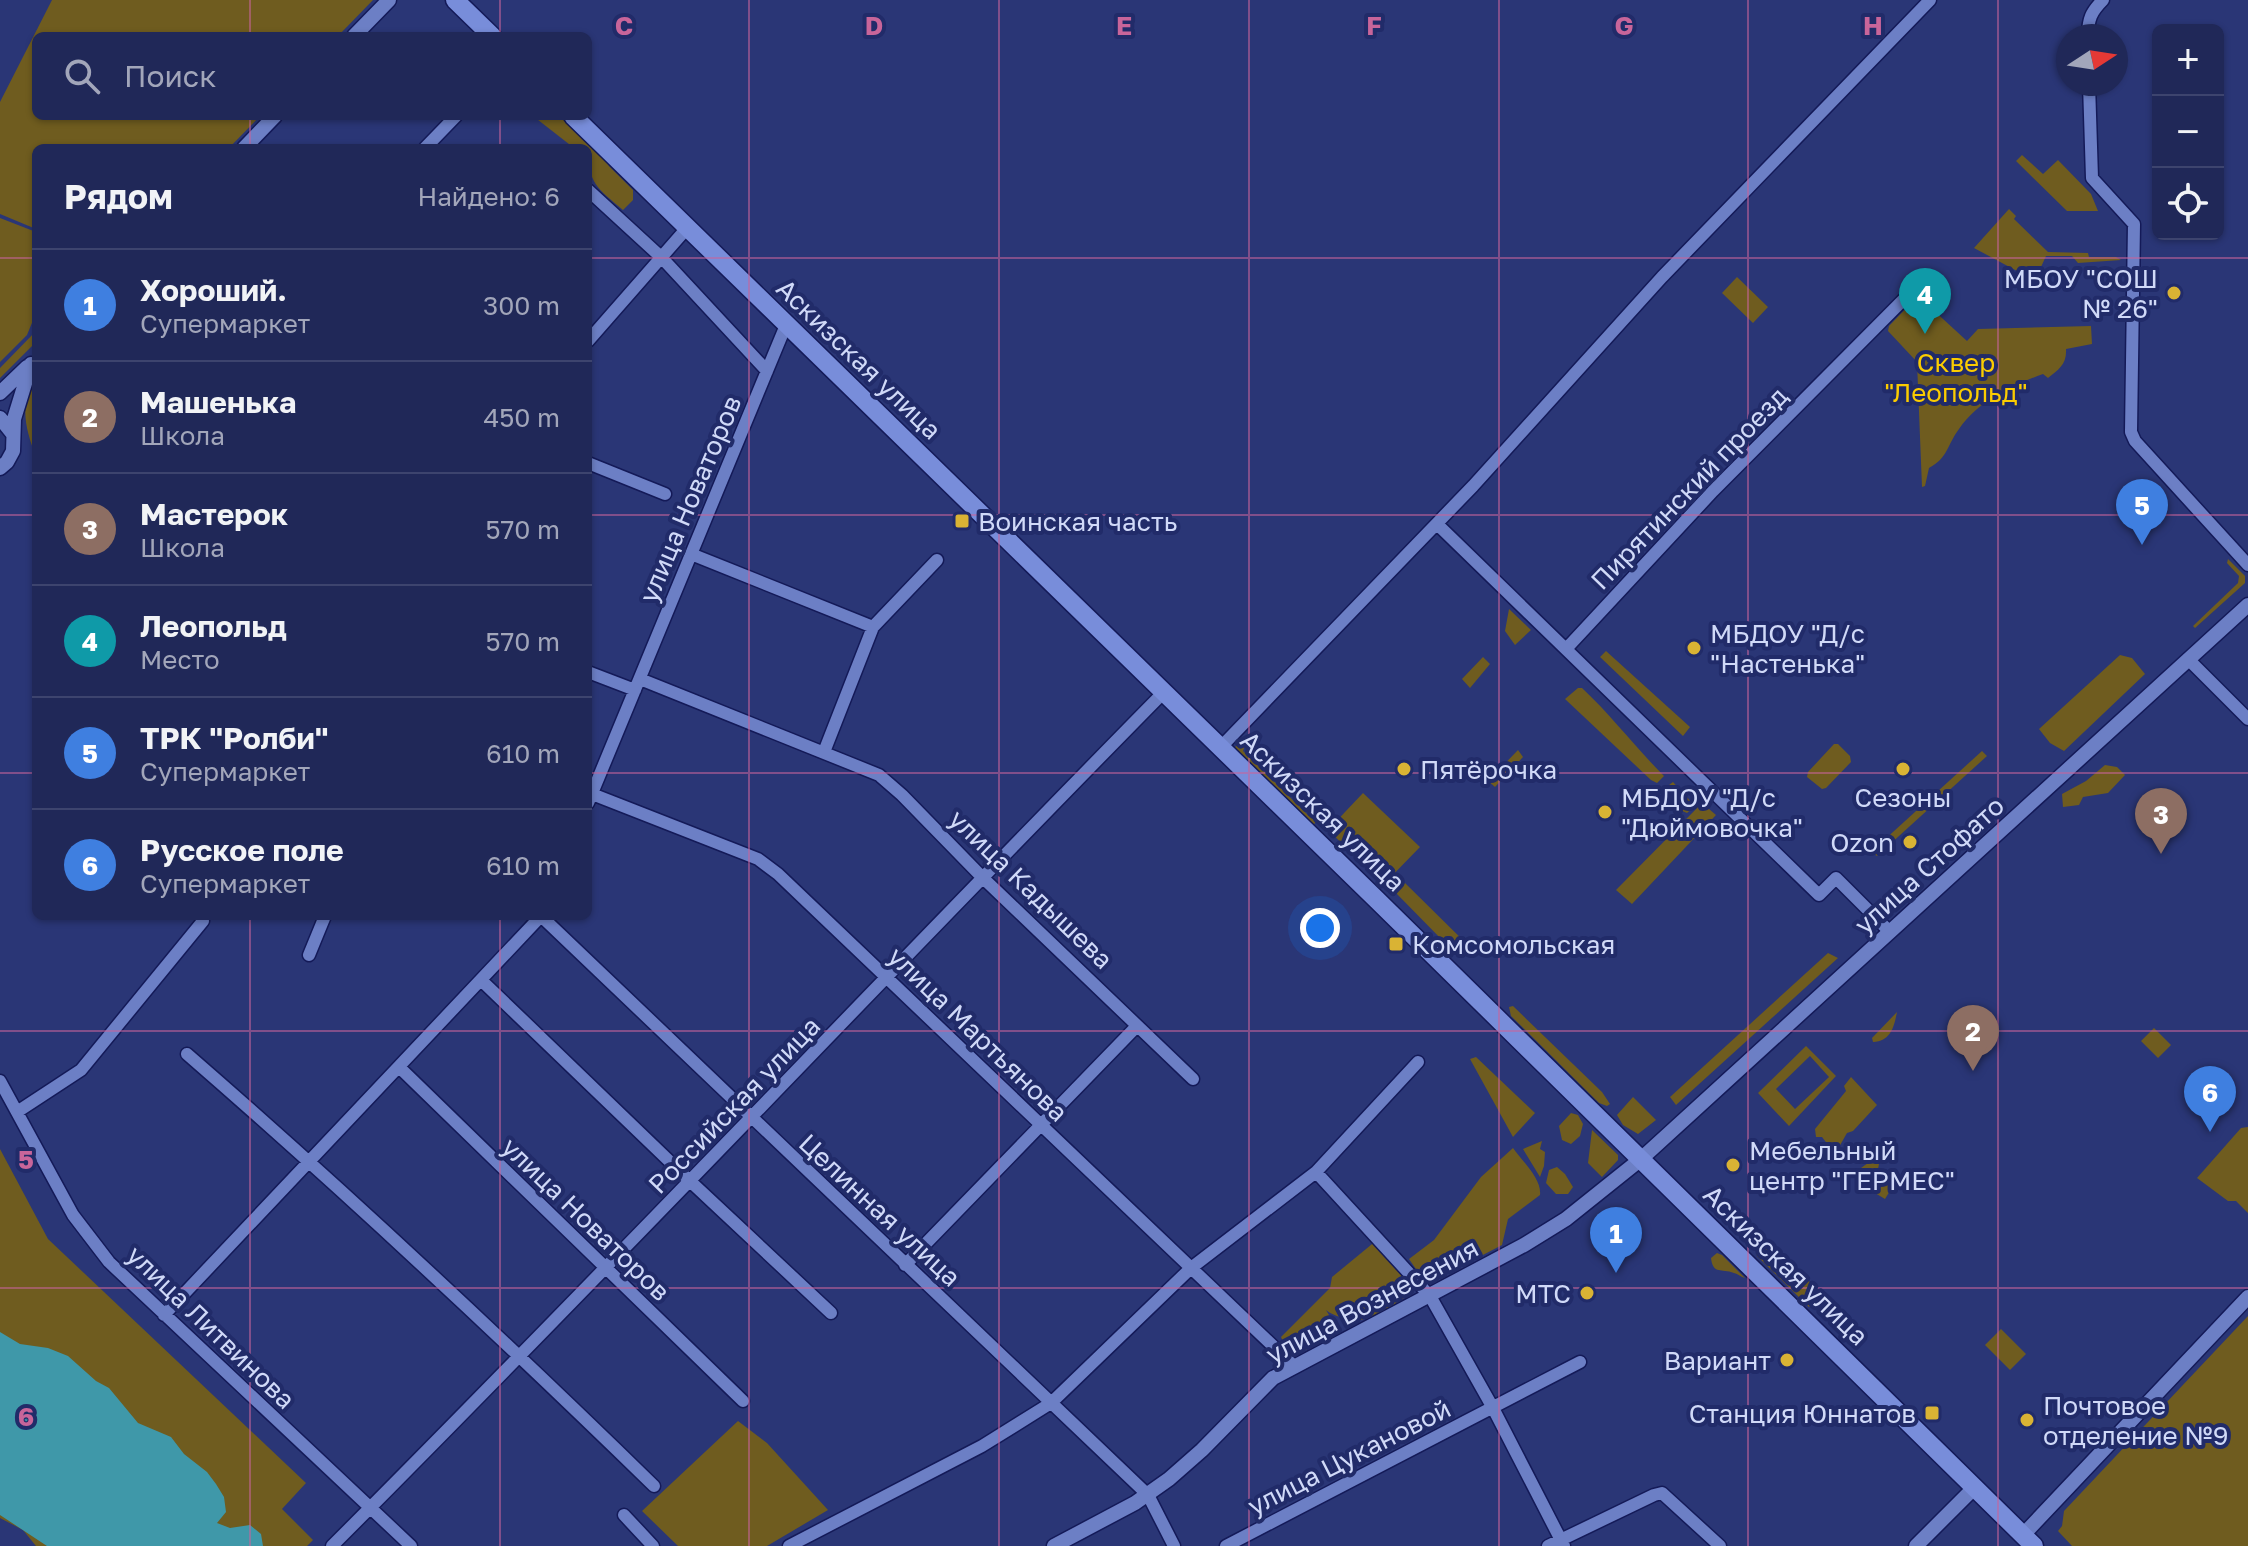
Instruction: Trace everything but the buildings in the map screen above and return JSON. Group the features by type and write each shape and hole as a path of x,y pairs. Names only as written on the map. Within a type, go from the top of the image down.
{"main road":[{"path":"455,0 488,32"},
{"name":"Аскизская улица","path":"577,120 2028,1540"}],"street":[{"path":"358,32 389,0"},
{"path":"1220,748 1437,524 1662,277 1930,0"},
{"path":"2088,24 2093,10 2103,0"},
{"path":"2089,96 2092,178 2134,224 2131,432 2135,441 2248,565"},
{"path":"248,144 271,120"},
{"path":"429,144 452,120"},
{"path":"592,194 662,258 767,371"},
{"path":"592,337 687,228"},
{"name":"Пирятинский проезд","path":"1566,649 1713,491 1916,287"},
{"name":"улица Новаторов","path":"592,794 786,325"},
{"path":"0,393 32,362"},
{"path":"0,468 13,451 14,419 32,364"},
{"path":"0,418 13,434"},
{"path":"592,465 665,494"},
{"path":"1437,524 1819,895 1836,878 1890,932"},
{"path":"691,554 873,627"},
{"path":"824,752 873,627 937,560"},
{"name":"улица Стофато","path":"1641,1159 2248,605"},
{"path":"2188,659 2248,719"},
{"path":"592,673 637,684"},
{"name":"улица Кадышева","path":"637,684 879,775 1193,1079"},
{"name":"Российская улица","path":"332,1546 606,1270 982,877 1164,692"},
{"name":"улица Мартьянова","path":"592,800 758,859 778,874 1295,1367"},
{"path":"309,955 323,920"},
{"path":"164,1315 537,920"},
{"name":"Целинная улица","path":"545,920 1148,1495 1174,1546"},
{"path":"17,1112 81,1070 203,921"},
{"path":"481,980 831,1313"},
{"path":"905,1265 1137,1026"},
{"path":"187,1054 309,1160 521,1357 654,1486"},
{"path":"789,1546 982,1446 1051,1403 1191,1268 1316,1172 1418,1062"},
{"name":"улица Новаторов","path":"399,1067 743,1401"},
{"name":"улица Литвинова","path":"0,1081 73,1215 109,1262 411,1546"},
{"name":"улица Вознесения","path":"1054,1546 1148,1495 1202,1450 1273,1378 1524,1245 1566,1219 1641,1159"},
{"name":"улица Цукановой","path":"1316,1172 1430,1296 1493,1408 1557,1544"},
{"path":"2028,1540 2248,1297"},
{"name":"улица Цукановой","path":"1226,1546 1580,1362"},
{"path":"1916,1546 1974,1488"},
{"path":"1557,1544 1662,1493 1720,1546"},
{"path":"624,1515 653,1546"}],"green space":[{"path":"52,0 373,0 342,32 36,32"},
{"path":"32,39 32,120 256,120 233,144 32,144 32,227 0,214 0,102"},
{"path":"538,120 566,120 574,130 595,145 609,166 633,190 633,200 623,210 592,177 592,144 569,144"},
{"path":"2022,155 2043,174 2058,160 2091,194 2098,211 2067,211 2016,161"},
{"path":"2009,209 2016,216 2014,219 2048,252 2088,253 2089,257 2116,257 2121,260 2078,263 2072,256 2046,256 2041,267 2017,271 1974,248"},
{"path":"0,218 32,230 32,323 27,335 0,362"},
{"path":"1737,277 1768,307 1753,323 1722,293"},
{"name":"Сквер \"Леопольд\"","path":"1918,296 1967,341 1978,329 2091,326 2092,344 2066,349 2064,362 2048,378 2043,374 2019,384 1996,395 1976,410 1959,429 1944,455 1929,468 1925,486 1922,487 1917,362 1888,331 1889,326"},
{"path":"32,335 32,346 0,378 0,368"},
{"path":"32,385 32,446 25,408"},
{"path":"2228,559 2245,576 2245,583 2195,628 2193,626 2238,583 2239,576 2227,563"},
{"path":"1509,609 1531,630 1515,645 1505,631"},
{"path":"1606,651 1690,727 1683,736 1600,657"},
{"path":"2120,655 2132,658 2145,674 2064,751 2050,743 2039,729"},
{"path":"1483,657 1490,664 1470,688 1462,679"},
{"path":"1578,688 1593,698 1664,776 1657,783 1565,699"},
{"path":"1243,740 1246,742 1243,751 1309,816 1317,812 1320,815 1313,826 1238,758 1235,747"},
{"path":"1834,744 1850,756 1851,762 1822,789 1807,777 1808,772"},
{"path":"1518,750 1523,757 1495,787 1488,781"},
{"path":"1982,751 1987,756 1877,856 1871,852"},
{"path":"2105,765 2117,767 2125,775 2108,793 2083,797 2079,805 2063,807 2062,794 2086,781"},
{"path":"1673,782 1695,806 1687,813 1678,809 1661,791"},
{"path":"1363,793 1420,847 1384,884 1328,830"},
{"path":"1702,803 1716,815 1632,904 1616,890"},
{"path":"1405,883 1478,955 1446,944 1395,892"},
{"path":"1828,953 1838,958 1676,1105 1670,1097"},
{"path":"1513,1006 1602,1092 1610,1104 1599,1103 1511,1016 1509,1007"},
{"path":"1897,1012 1888,1036 1873,1042 1872,1038"},
{"path":"2154,1028 2171,1045 2158,1058 2141,1041"},
{"path":"1806,1046 1836,1076 1789,1126 1758,1093","holes":["1810,1056 1829,1077 1795,1109 1776,1089"]},
{"path":"1476,1057 1535,1113 1513,1137 1470,1059"},
{"path":"1851,1077 1877,1105 1853,1131 1847,1133 1835,1154 1822,1137 1816,1137 1815,1129 1846,1091 1844,1086"},
{"path":"1633,1097 1656,1120 1638,1134 1623,1125 1617,1115"},
{"path":"1571,1113 1578,1115 1583,1124 1580,1136 1571,1144 1562,1140 1559,1126"},
{"path":"2248,1127 2248,1213 2236,1201 2228,1201 2197,1178 2241,1128"},
{"path":"1592,1130 1618,1155 1618,1160 1602,1177 1588,1163"},
{"path":"1542,1141 1540,1149 1545,1152 1540,1177 1523,1149"},
{"path":"1513,1148 1535,1177 1540,1195 1508,1219 1502,1245 1431,1282 1418,1272 1409,1259 1434,1240 1481,1177"},
{"path":"0,1149 48,1239 306,1483 282,1509 313,1540 307,1546 36,1546 23,1530 0,1518"},
{"path":"1868,1163 1879,1164 1877,1174 1893,1186 1885,1199 1875,1193 1862,1171 1861,1168"},
{"path":"1557,1167 1573,1187 1568,1194 1556,1194 1546,1183 1549,1170"},
{"path":"1766,1239 1819,1291 1820,1303 1809,1307 1757,1256 1756,1250"},
{"path":"1377,1240 1413,1288 1410,1293 1388,1308 1363,1319 1353,1320 1326,1310 1338,1330 1317,1345 1297,1353 1286,1349 1281,1337 1330,1288 1332,1277"},
{"path":"1717,1253 1745,1278 1716,1269 1711,1258"},
{"path":"2248,1316 2248,1546 2072,1546 2058,1531 2064,1511"},
{"path":"2001,1329 2026,1354 2010,1370 1985,1345"},
{"path":"738,1421 767,1443 828,1510 767,1546 678,1546 642,1511"}],"shaded area":[{"path":"0,1332 20,1344 48,1348 68,1356 96,1381 109,1388 138,1423 171,1437 184,1454 207,1472 224,1497 226,1512 217,1523 230,1528 250,1525 261,1534 263,1546 47,1546 0,1515"}],"place":[{"name":"МБОУ \"СОШ № 26\"","path":"2174,293"},
{"name":"Леопольд","path":"1925,334"},
{"name":"Воинская часть","path":"962,521"},
{"name":"ТРК \"Ролби\"","path":"2142,545"},
{"name":"МБДОУ \"Д/с \"Настенька\"","path":"1694,648"},
{"name":"Пятёрочка","path":"1404,769"},
{"name":"Сезоны","path":"1903,769"},
{"name":"МБДОУ \"Д/с \"Дюймовочка\"","path":"1605,812"},
{"name":"Ozon","path":"1910,842"},
{"name":"Мастерок","path":"2161,854"},
{"name":"Комсомольская","path":"1396,944"},
{"name":"Машенька","path":"1973,1071"},
{"name":"Русское поле","path":"2210,1132"},
{"name":"Мебельный центр \"ГЕРМЕС\"","path":"1733,1165"},
{"name":"Хороший.","path":"1616,1273"},
{"name":"МТС","path":"1587,1293"},
{"name":"Вариант","path":"1787,1360"},
{"name":"Станция Юннатов","path":"1932,1413"},
{"name":"Почтовое отделение №9","path":"2027,1420"}]}
